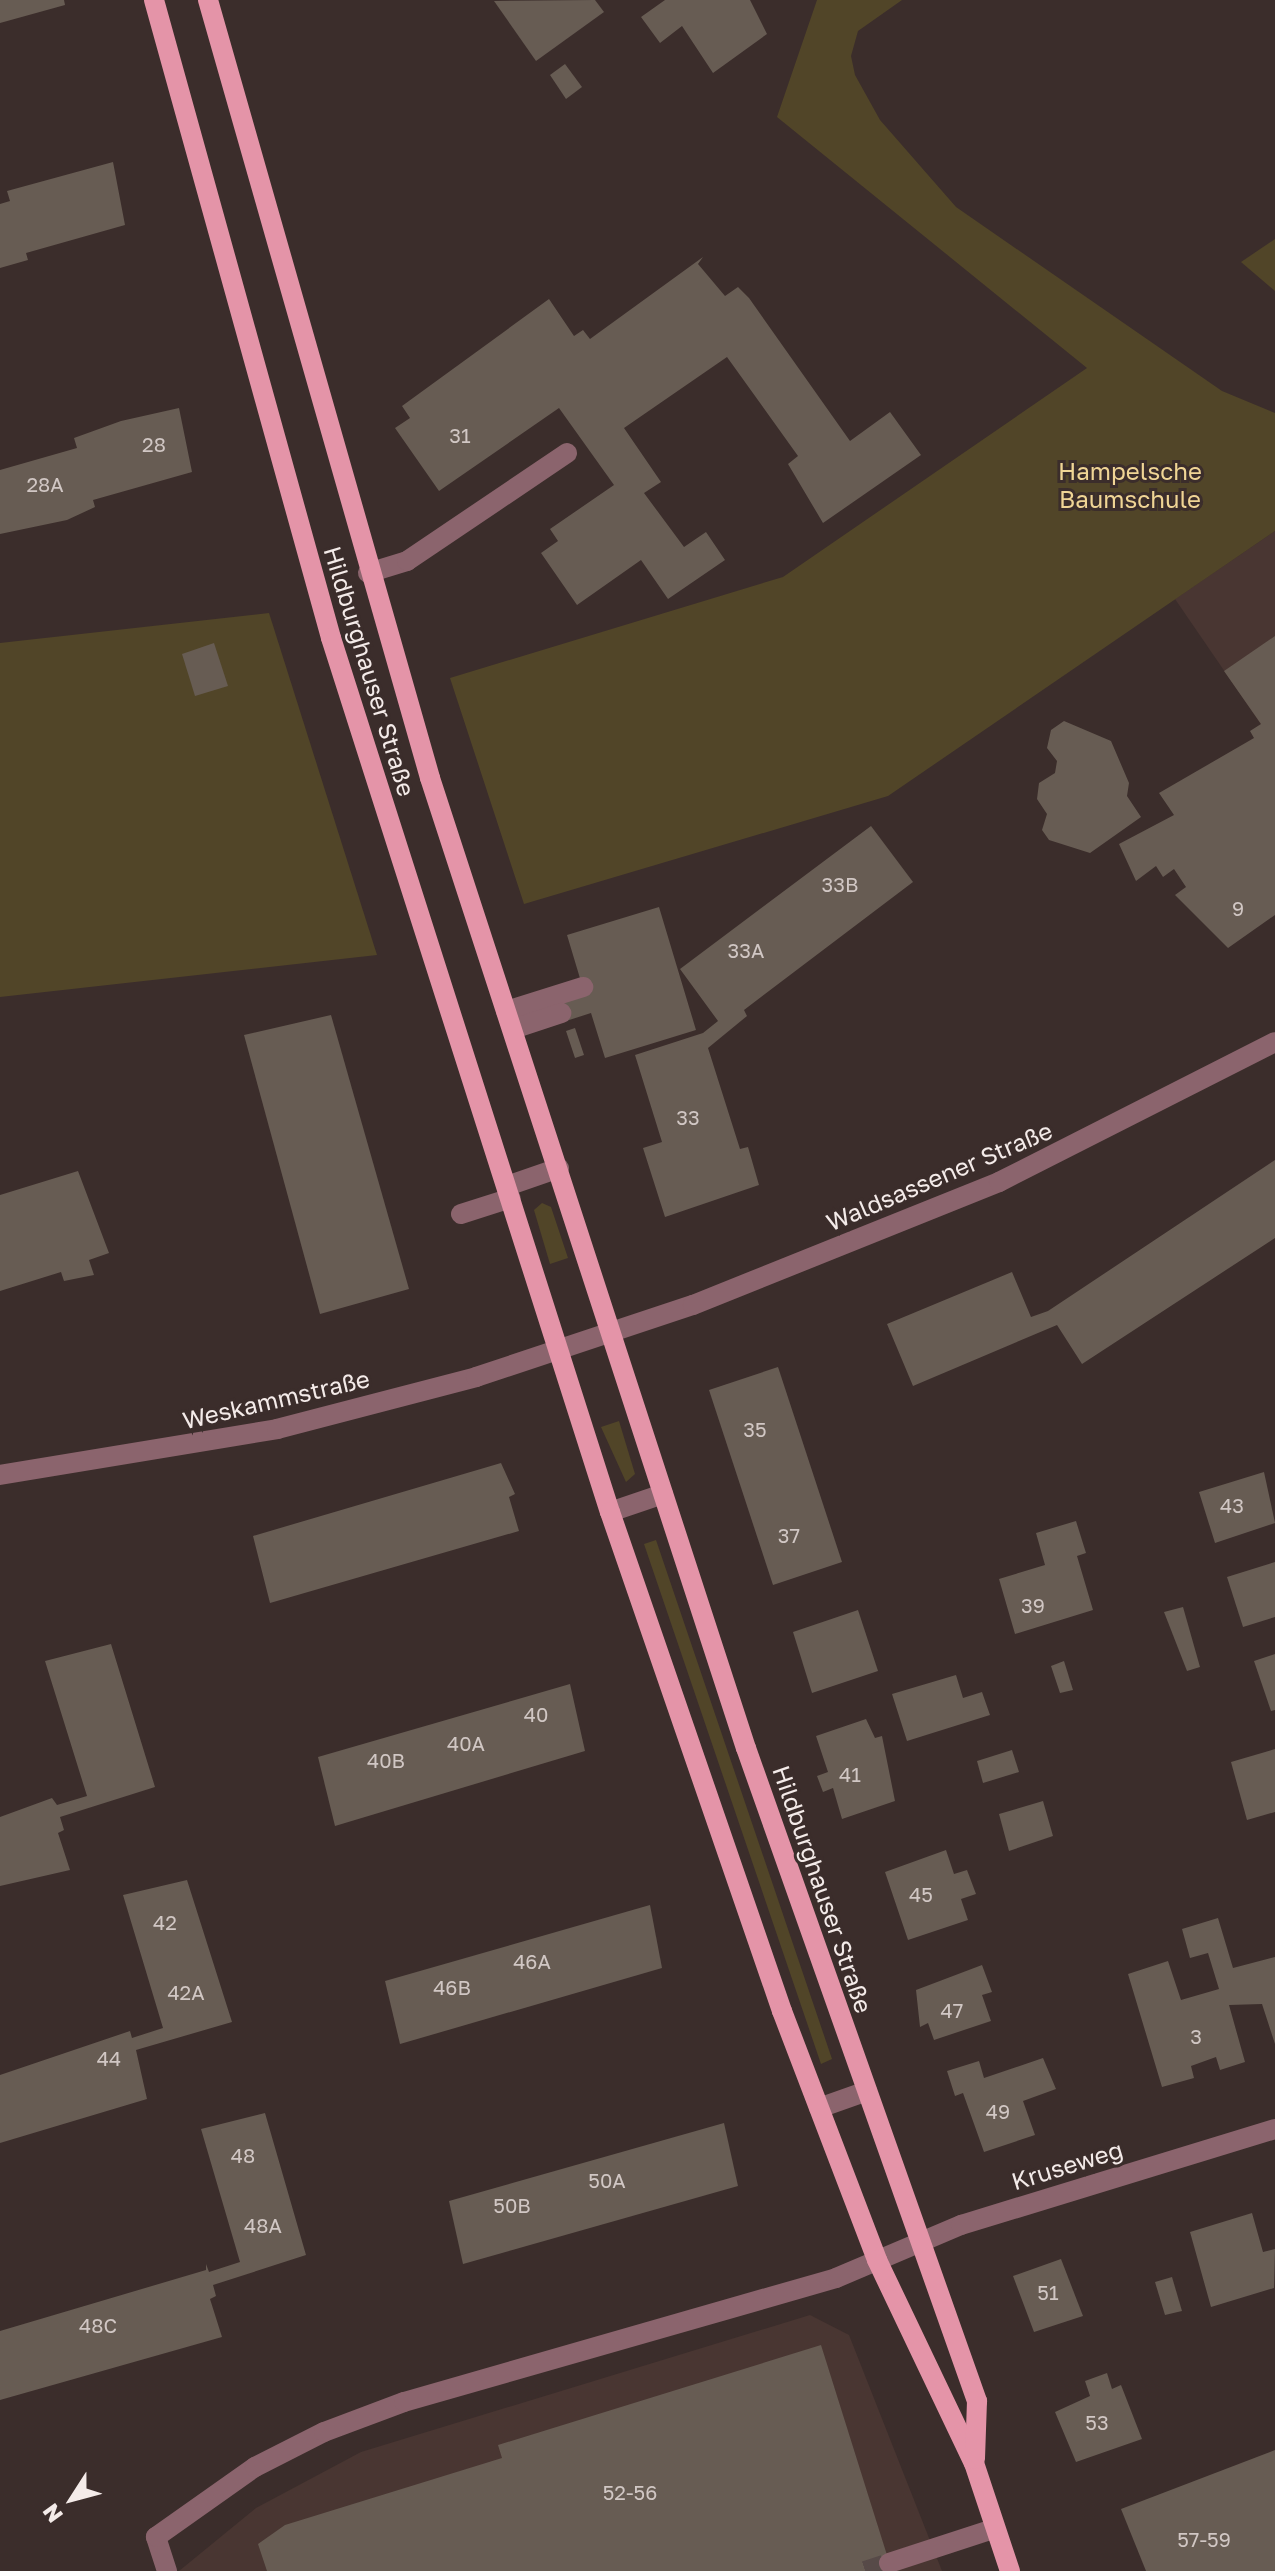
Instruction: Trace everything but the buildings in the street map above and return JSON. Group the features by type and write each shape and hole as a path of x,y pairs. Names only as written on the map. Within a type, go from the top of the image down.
{"main road":[{"name":"Hildburghauser Straße","path":"154,0 326,623 610,1512 819,2108 877,2260 974,2463 993,2529 1010,2571"},
{"name":"Hildburghauser Straße","path":"208,0 368,573 510,1020 663,1494 867,2091 977,2401 974,2463"}],"street":[{"path":"368,573 407,561 567,453"},
{"path":"510,1020 583,987"},
{"path":"510,1020 561,1013"},
{"name":"Waldsassener Straße","path":"612,1333 999,1182 1275,1042"},
{"path":"461,1214 559,1168"},
{"path":"558,1351 612,1333"},
{"name":"Weskammstraße","path":"0,1475 277,1429 558,1351"},
{"path":"610,1512 663,1494"},
{"path":"819,2108 867,2091"},
{"name":"Kruseweg","path":"167,2571 156,2537 232,2481 324,2432 404,2402 836,2278 922,2242 1275,2129"},
{"path":"889,2563 993,2529"}],"shaded area":[{"path":"1275,531 1275,745 1175,599"},
{"path":"810,2315 849,2335 942,2571 179,2571 256,2508 361,2452"}],"green space":[{"name":"Hampelsche Baumschule","path":"817,0 902,0 858,31 851,56 855,75 880,120 956,207 1222,391 1275,413 1275,531 888,796 524,904 450,678 783,577 1087,368 777,117"},
{"path":"1275,239 1275,291 1241,262"},
{"path":"269,613 377,955 0,997 0,643"},
{"path":"542,1203 551,1207 568,1258 550,1264 534,1210"},
{"path":"619,1421 635,1474 626,1482 601,1427"},
{"path":"656,1540 832,2059 821,2064 644,1544"}],"tunnel":[{"path":"865,2571 889,2563"}]}
